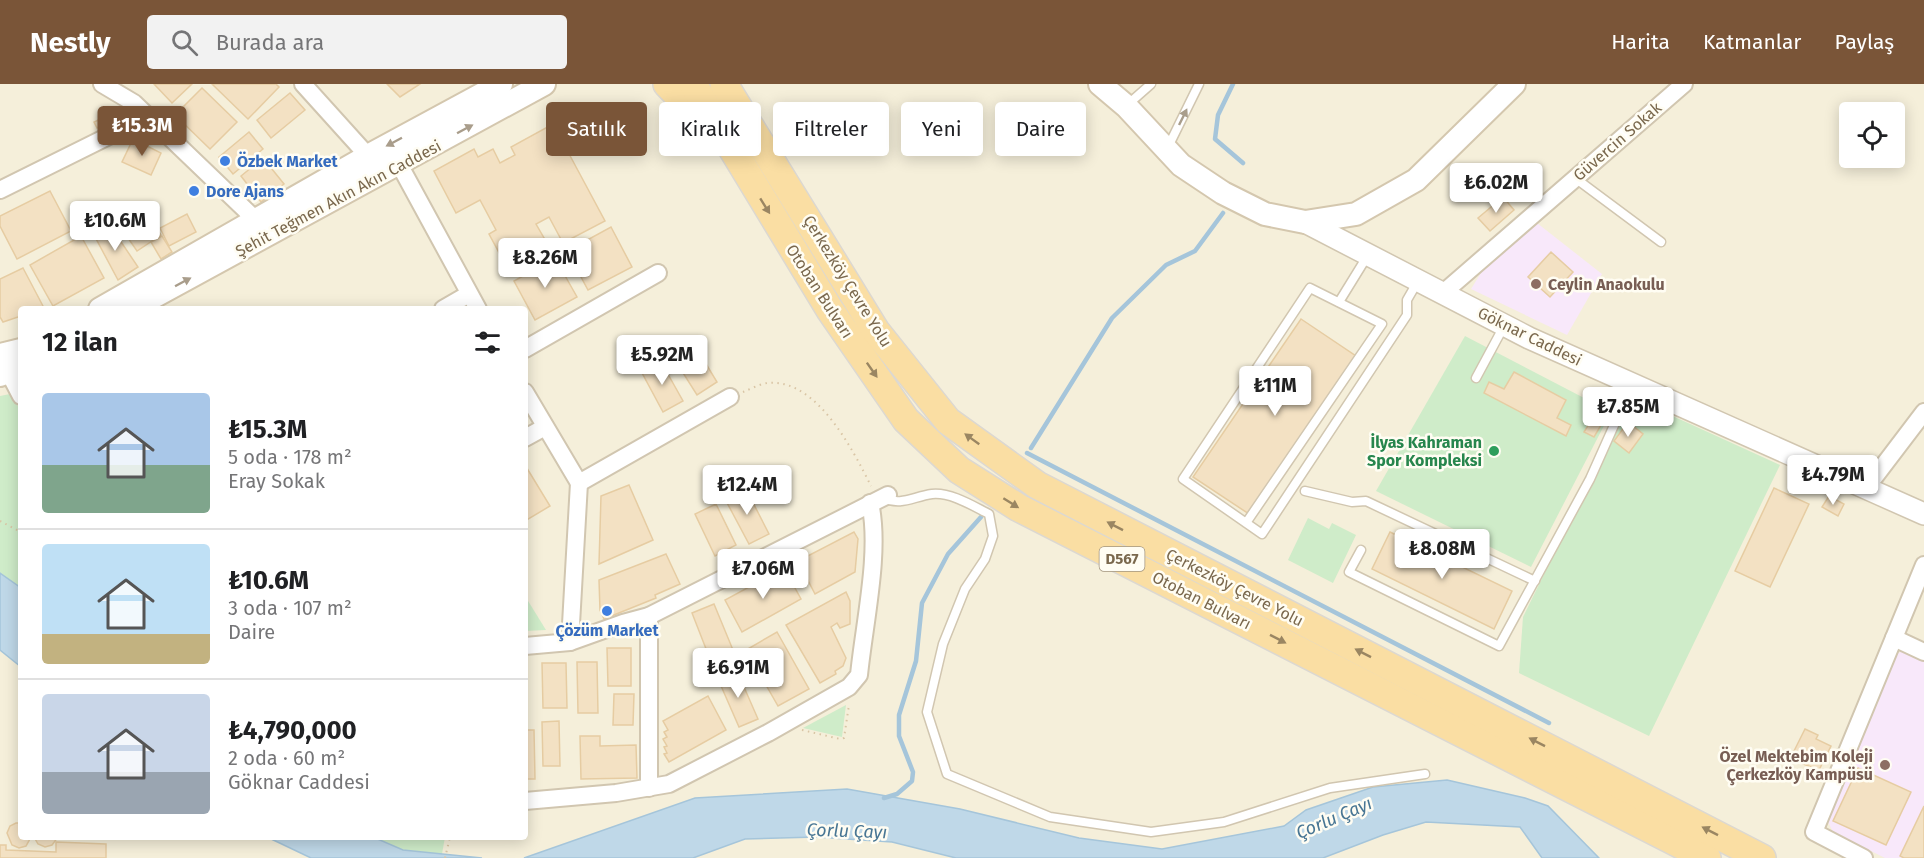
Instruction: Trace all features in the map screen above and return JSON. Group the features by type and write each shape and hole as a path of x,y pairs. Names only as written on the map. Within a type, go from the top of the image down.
{"highway":[{"path":"667,84 692,108 742,169"},
{"name":"Otoban Bulvarı","path":"693,84 742,169 830,310 906,420 959,470 1019,508 1707,858"},
{"name":"Çerkezköy Çevre Yolu","path":"724,84 766,148 876,331 948,421 1037,485 1762,858"},
{"path":"749,84 766,148"}],"main road":[{"name":"Şehit Teğmen Akın Akın Caddesi","path":"105,306 257,221 477,90 501,84"},
{"name":"Şehit Teğmen Akın Akın Caddesi","path":"140,306 544,84"},
{"path":"1100,84 1126,106 1181,165 1240,202 1265,214 1305,222 1356,213 1416,180 1514,84"},
{"path":"8,368 18,354"}],"street":[{"path":"303,84 368,156"},
{"name":"Güvercin Sokak","path":"1443,293 1684,84"},
{"path":"112,86 149,116 257,221"},
{"path":"0,190 149,116"},
{"path":"399,164 476,306"},
{"name":"Göknar Caddesi","path":"1305,222 1504,325 1924,514"},
{"path":"528,347 658,273"},
{"path":"448,306 469,294"},
{"path":"8,368 18,390"},
{"path":"528,397 579,483 570,642"},
{"path":"579,483 730,397"},
{"path":"1867,487 1924,412"},
{"path":"528,436 545,427"},
{"path":"528,646 570,642 649,616 879,499"},
{"path":"528,801 669,784 768,733 849,687 859,675 879,499"},
{"path":"1864,858 1814,832 1924,565"},
{"path":"649,616 649,788"},
{"path":"1894,638 1924,652"}],"lane":[{"path":"1126,106 1151,84"},
{"path":"1167,150 1200,84"},
{"path":"1575,177 1661,242"},
{"path":"1339,302 1368,255"},
{"path":"1246,523 1382,324 1310,288 1183,479 1246,523 1262,534 1407,315 1407,300 1418,280"},
{"path":"1476,378 1504,325"},
{"path":"1361,550 1349,572 1499,646 1590,479 1632,384"},
{"path":"1305,491 1352,502 1366,501 1534,581"},
{"path":"879,499 895,503 934,494 964,501 989,514 993,536 985,559 965,590 943,644 927,712 947,774 1050,817 1151,832 1224,822 1330,788 1425,774"}],"path":[{"path":"730,397 769,382 794,387 814,400 853,451 879,499"},
{"path":"0,521 18,530"},
{"path":"797,729 843,738 849,701"},
{"path":"445,858 450,840"}],"shaded area":[{"path":"0,84 1924,84 1924,858 0,858"},
{"name":"Ceylin Anaokulu","path":"1537,223 1602,274 1567,335 1471,289 1484,268"},
{"name":"Özel Mektebim Koleji Çerkezköy Kampüsü","path":"1907,650 1924,658 1924,858 1885,858 1833,832 1824,814 1893,655"}],"green space":[{"name":"İlyas Kahraman Spor Kompleksi","path":"1465,336 1611,412 1531,567 1376,491"},
{"path":"10,394 18,406 18,586 0,573 0,396"},
{"path":"1631,397 1780,465 1649,736 1519,673 1523,617"},
{"path":"1308,518 1329,529 1332,523 1356,535 1333,583 1288,560"},
{"path":"528,601 546,630 528,631"},
{"path":"846,705 842,737 803,728"},
{"path":"380,840 444,840 442,854 403,850"}],"water":[{"path":"0,573 18,586 18,665 0,650"},
{"name":"Çorlu Çayı","path":"1447,780 1525,798 1548,806 1599,858 1542,858 1520,827 1426,822 1383,835 1323,858 956,858 892,842 816,837 745,839 693,858 524,858 695,798 847,789 960,809 1079,838 1162,849 1284,826 1306,810 1373,787"},
{"path":"273,840 380,840 403,850 482,858 311,858"}],"building":[{"path":"154,84 192,84 172,103"},
{"path":"212,84 276,84 279,87 248,119"},
{"path":"387,84 420,84 400,97"},
{"path":"202,88 237,122 210,149 175,115"},
{"path":"290,93 305,110 271,138 257,120"},
{"path":"111,114 114,119 97,128 94,122"},
{"path":"546,128 546,156 570,156 605,221 563,243 549,217 536,224 551,250 510,273 489,234 496,230 480,200 456,213 434,171 474,149 478,157 493,149 500,163 515,155 511,147"},
{"path":"249,132 263,149 233,174 219,157"},
{"path":"133,139 161,153 151,175 122,162"},
{"path":"263,158 284,184 261,202 241,176"},
{"path":"50,191 71,231 17,259 0,226 0,216"},
{"path":"1503,197 1514,210 1490,231 1478,218"},
{"path":"146,212 161,235 137,251 121,228"},
{"path":"187,214 196,232 169,246 160,228"},
{"path":"109,224 138,267 118,280 94,235"},
{"path":"611,227 632,267 588,290 567,251"},
{"path":"81,236 104,278 53,306 30,265"},
{"path":"162,236 172,252 161,259 151,242"},
{"path":"1551,252 1573,272 1550,297 1528,277"},
{"path":"555,258 577,297 535,320 514,281"},
{"path":"23,268 43,306 18,306 18,317 3,322 0,317 0,279"},
{"path":"1301,319 1356,356 1249,514 1193,477"},
{"path":"694,344 717,382 697,395 673,357"},
{"path":"660,360 683,401 663,412 641,371"},
{"path":"1514,372 1566,400 1557,418 1571,425 1566,436 1484,393 1489,382 1504,389"},
{"path":"1598,410 1607,415 1594,437 1584,432"},
{"path":"1628,422 1643,434 1629,453 1614,441"},
{"path":"528,470 550,506 528,519"},
{"path":"629,485 653,540 599,564 601,496"},
{"path":"1774,488 1809,504 1770,587 1735,571"},
{"path":"746,489 769,534 749,544 725,499"},
{"path":"1829,496 1844,504 1838,516 1822,507"},
{"path":"716,504 736,545 715,556 695,514"},
{"path":"854,532 858,539 855,572 815,594 798,561"},
{"path":"1390,532 1512,591 1494,629 1372,569"},
{"path":"666,554 680,584 655,595 656,598 604,619 600,610 599,580"},
{"path":"784,568 801,599 742,632 725,600"},
{"path":"846,592 850,601 850,624 840,628 837,623 831,627 846,658 843,666 835,671 836,674 820,683 786,625"},
{"path":"714,604 733,650 710,659 692,613"},
{"path":"777,632 809,689 778,706 746,650"},
{"path":"607,648 631,648 631,686 608,686"},
{"path":"577,662 597,662 598,713 578,713"},
{"path":"542,663 566,663 567,708 543,708"},
{"path":"737,671 758,719 739,727 718,679"},
{"path":"614,694 634,694 633,725 613,725"},
{"path":"708,696 726,730 669,762 664,754 667,753 664,747 667,746 663,739 667,737 664,732 668,730 663,721"},
{"path":"559,721 560,766 543,766 542,722"},
{"path":"1805,729 1818,735 1816,739 1831,746 1819,770 1790,759"},
{"path":"528,730 534,730 535,779 528,779"},
{"path":"580,736 600,736 600,746 636,745 637,778 581,779"},
{"path":"1858,768 1911,792 1886,845 1833,821"},
{"path":"1924,806 1924,858 1904,858 1900,856"},
{"path":"18,823 18,840 29,840 26,846 19,848 12,845 7,833 10,826"},
{"path":"36,840 56,840 52,845 45,847 38,844"},
{"path":"56,842 106,844 106,858 0,858 0,845 6,845 6,850 56,852"}],"waterway":[{"path":"1233,84 1218,115 1215,139 1243,163"},
{"path":"1031,448 1112,318 1166,265 1195,251 1223,213"},
{"path":"1027,453 1549,723"},
{"path":"884,798 897,794 912,781 913,772 899,736 899,715 916,661 922,603 948,554 981,517"}],"place":[{"name":"Özbek Market","path":"225,161"},
{"name":"Dore Ajans","path":"194,191"},
{"name":"Ceylin Anaokulu","path":"1536,284"},
{"name":"İlyas Kahraman Spor Kompleksi","path":"1494,451"},
{"name":"Çözüm Market","path":"607,611"},
{"name":"Özel Mektebim Koleji Çerkezköy Kampüsü","path":"1885,765"}]}
